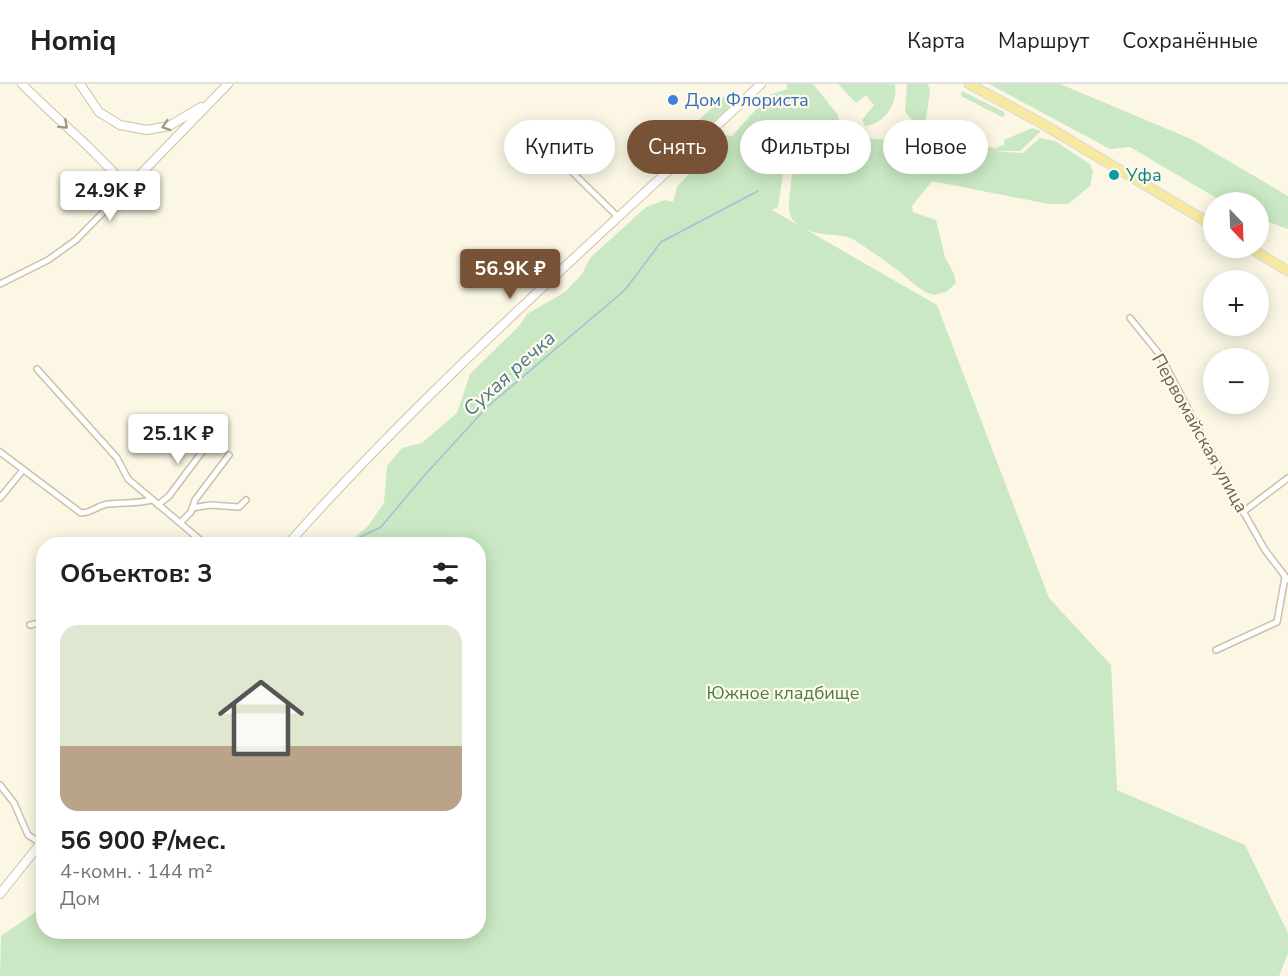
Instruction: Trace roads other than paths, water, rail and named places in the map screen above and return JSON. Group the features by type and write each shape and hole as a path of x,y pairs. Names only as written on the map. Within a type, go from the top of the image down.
{"main road":[{"path":"22,84 49,112 111,168 127,188 228,84"},
{"path":"80,84 99,112 120,125 147,130 169,126 216,96"},
{"path":"294,537 428,395 761,84"},
{"path":"969,84 1018,109 1203,219"},
{"path":"1267,258 1288,271"},
{"path":"0,894 36,849"}],"street":[{"path":"574,174 618,217"},
{"path":"0,284 48,260 76,240 127,188"},
{"name":"Первомайская улица","path":"1130,318 1160,355 1243,512 1265,550 1286,579"},
{"path":"37,369 117,458 128,479 197,537"},
{"path":"158,505 169,496 211,440"},
{"path":"0,452 81,513 89,513 110,503 136,504 152,500"},
{"path":"180,523 230,455"},
{"path":"0,498 23,470"},
{"path":"1243,512 1288,478"},
{"path":"192,508 210,505 239,507 246,500"},
{"path":"1216,650 1277,622 1286,579"},
{"path":"30,625 36,624"},
{"path":"0,785 14,803 28,834 36,838"}],"waterway":[{"name":"Сухая речка","path":"360,537 381,527 487,407 625,290 661,242 758,191"}],"place":[{"name":"Дом Флориста","path":"673,100"},
{"name":"Уфа","path":"1114,175"}],"park label":[{"name":"Южное кладбище","path":"783,693"}]}
